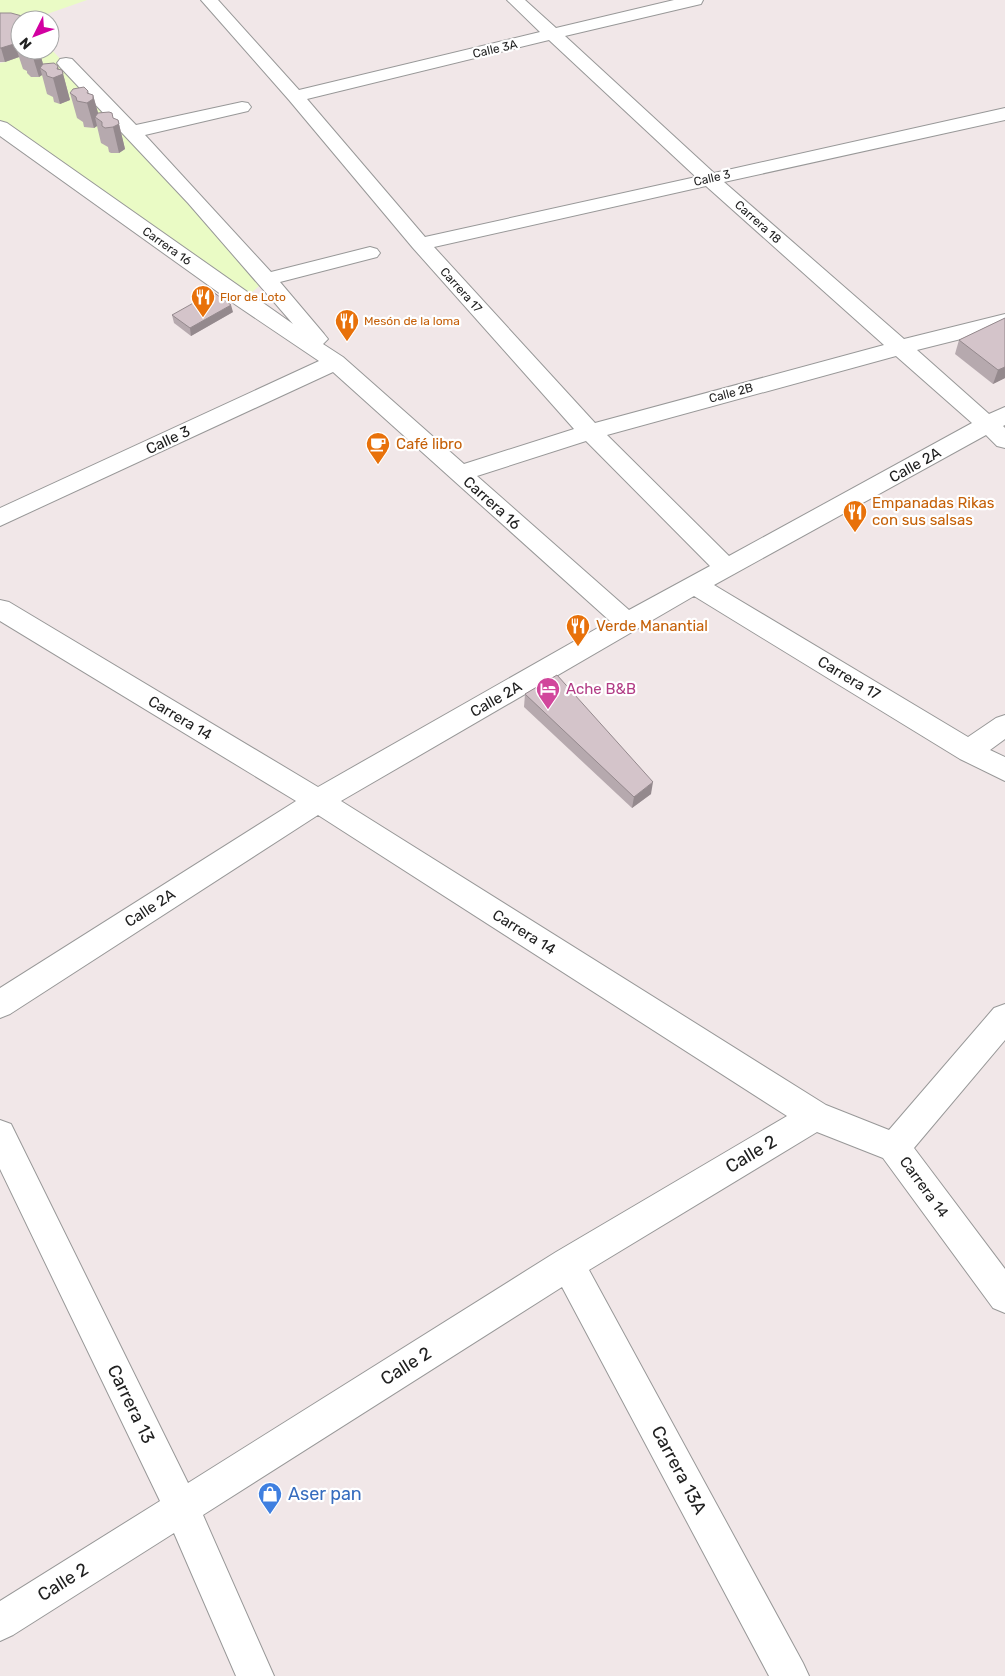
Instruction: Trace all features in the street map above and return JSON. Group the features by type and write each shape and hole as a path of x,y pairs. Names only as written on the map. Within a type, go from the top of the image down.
{"street":[{"name":"Carrera 17","path":"209,0 295,96 420,244 590,432 727,568"},
{"name":"Carrera 18","path":"515,0 708,178 898,348 999,427"},
{"name":"Calle 3A","path":"295,96 695,0"},
{"name":"Carrera 16","path":"66,63 267,279 335,362"},
{"path":"132,132 242,107"},
{"name":"Calle 3","path":"420,244 708,178 1005,114"},
{"name":"Carrera 16","path":"0,127 243,300 335,362 628,623"},
{"path":"267,279 370,253"},
{"name":"Calle 2B","path":"460,473 590,432 898,348 1005,321"},
{"name":"Calle 3","path":"0,518 335,362"},
{"name":"Calle 2A","path":"0,1004 318,801 694,584 999,427"},
{"name":"Carrera 17","path":"694,584 969,751 1005,770"},
{"name":"Carrera 14","path":"0,609 318,801 815,1116 894,1147 1005,1296"},
{"path":"969,751 1005,725"},
{"path":"894,1147 1005,1018"},
{"name":"Calle 2","path":"0,1622 568,1264 815,1116"},
{"name":"Carrera 13","path":"0,1135 182,1508 256,1676"},
{"name":"Carrera 13A","path":"568,1264 790,1676"}],"green space":[{"path":"0,0 87,0 58,10 10,10 10,23 0,26"},
{"path":"10,59 60,59 267,279 243,300 0,127 0,63"}],"building":[{"path":"0,13 10,13 10,45 0,48"},
{"path":"54,63 58,66 57,69 62,70 63,74 53,78 47,76 46,72 40,68 43,64"},
{"path":"84,87 88,91 87,93 93,95 93,99 87,103 77,101 76,97 70,93 73,89"},
{"path":"98,113 112,113 113,118 118,120 119,124 105,128 102,126 102,122 95,117"},
{"path":"213,292 231,305 190,328 172,315"},
{"path":"1005,318 1005,367 998,370 959,340"},
{"path":"557,675 653,782 634,797 525,694"}],"place":[{"name":"Flor de Loto","path":"203,318"},
{"name":"Mesón de la loma","path":"347,342"},
{"name":"Café libro","path":"378,465"},
{"name":"Empanadas Rikas con sus salsas","path":"855,533"},
{"name":"Verde Manantial","path":"578,647"},
{"name":"Ache B&B","path":"548,710"},
{"name":"Aser pan","path":"270,1515"}]}
